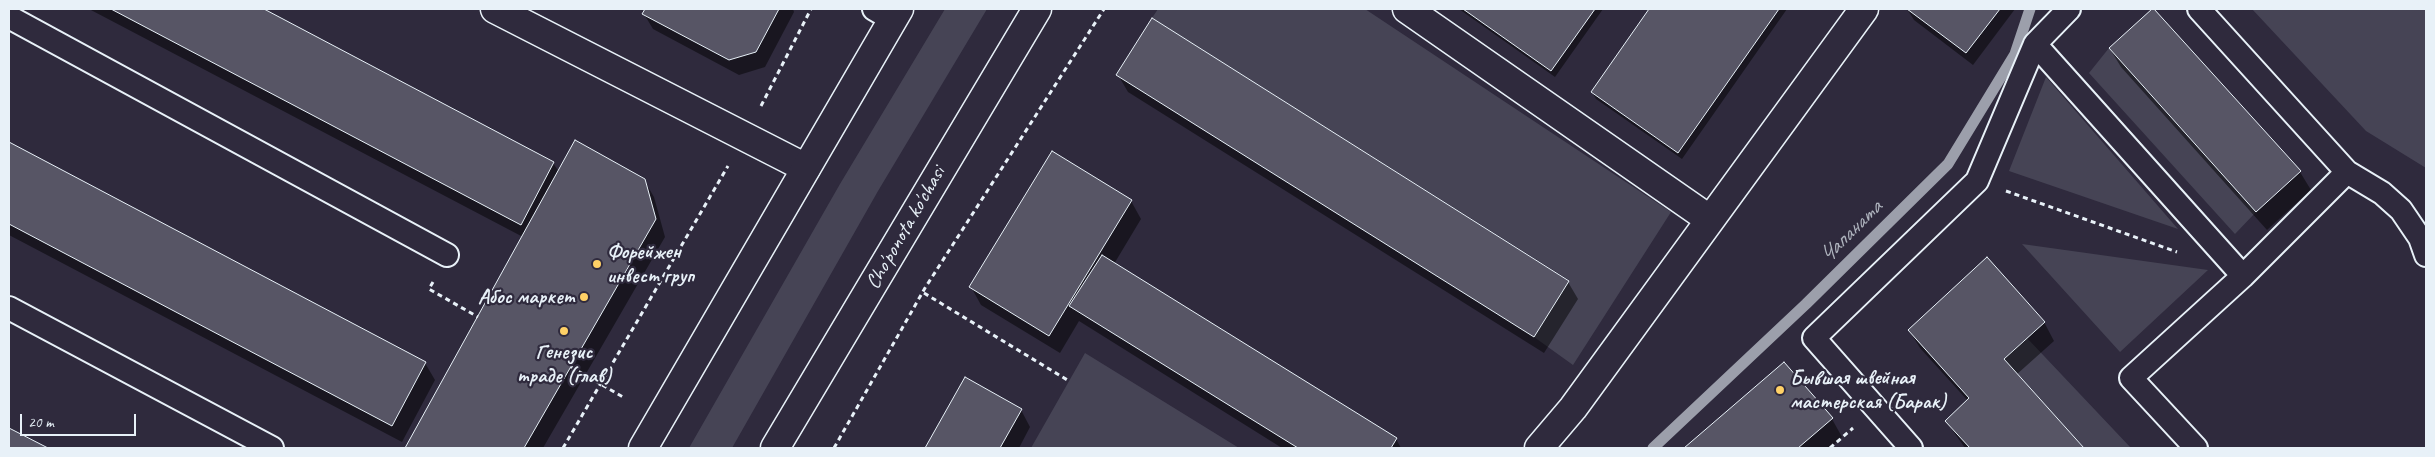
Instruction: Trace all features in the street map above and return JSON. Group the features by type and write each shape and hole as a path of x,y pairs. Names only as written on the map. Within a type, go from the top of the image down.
{"street":[{"path":"495,9 806,168"},
{"name":"Cho'ponota ko'chasi","path":"775,448 1038,9"},
{"path":"1407,9 1709,219"},
{"path":"1539,448 1573,408 1864,9"},
{"path":"643,448 806,168 889,12"}],"lane":[{"path":"1910,448 1814,338 1977,181 2035,44 2069,9"},
{"path":"2200,9 2348,172 2382,193 2401,210 2420,238 2426,255"},
{"path":"9,17 447,255"},
{"path":"2035,44 2243,276"},
{"path":"2196,448 2131,378 2243,276 2348,172"},
{"path":"9,308 272,448"}],"path":[{"path":"563,448 746,137 811,9"},
{"path":"834,448 924,293 1042,104 1104,9"},
{"path":"1977,181 2055,206 2180,253"},
{"path":"447,255 429,289 478,317"},
{"path":"924,293 1069,381"},
{"path":"570,367 623,397"}],"shaded area":[{"path":"945,9 987,9 878,191 732,448 689,448 840,184"},
{"path":"1158,9 1365,9 1671,212 1573,365 1534,337 1569,280 1152,18"},
{"path":"2252,9 2426,9 2426,168 2366,131"},
{"path":"2109,48 2256,212 2235,234 2089,73"},
{"path":"2046,77 2178,229 2009,171"},
{"path":"2022,244 2208,270 2120,352"},
{"path":"2027,338 2131,448 2084,448 2004,359"},
{"path":"1085,353 1239,448 1031,448"}],"building":[{"path":"111,9 264,9 554,162 521,225"},
{"path":"645,9 779,9 756,52 729,60 642,14"},
{"path":"1463,9 1595,9 1551,71"},
{"path":"1649,9 1779,9 1678,153 1591,92"},
{"path":"1907,9 2000,9 1966,53"},
{"path":"2152,9 2301,171 2256,212 2109,48"},
{"path":"1152,18 1569,281 1534,337 1116,75"},
{"path":"575,140 645,179 656,219 524,448 405,448"},
{"path":"9,142 426,362 392,426 9,224"},
{"path":"1052,151 1132,200 1049,336 969,287"},
{"path":"1102,255 1397,438 1391,448 1298,448 1069,306"},
{"path":"1987,257 2045,322 2004,359 2084,448 1970,448 1945,421 1969,398 1908,330"},
{"name":"Бывшая швейная мастерская (Барак)","path":"1784,362 1833,418 1798,448 1684,448"},
{"path":"965,377 1022,409 1000,448 925,448"},
{"path":"9,428 48,448 9,448"}],"waterway":[{"name":"Чапаната","path":"1653,448 1806,304 1948,164 2015,54 2030,9"}],"place":[{"name":"Форейжен инвест груп","path":"597,264"},
{"name":"Абос маркет","path":"584,297"},
{"name":"Генезис траде (глав)","path":"564,331"},
{"name":"Бывшая швейная мастерская (Барак)","path":"1780,390"}]}
